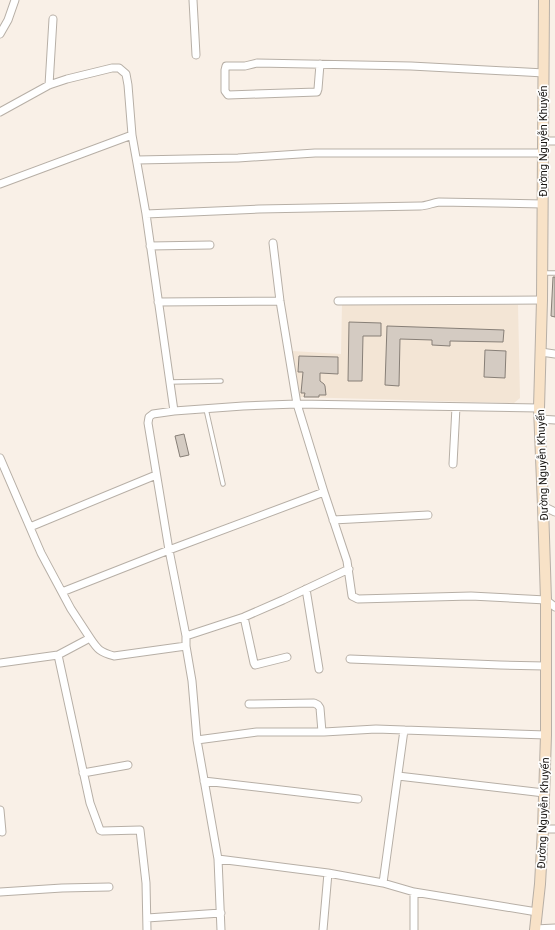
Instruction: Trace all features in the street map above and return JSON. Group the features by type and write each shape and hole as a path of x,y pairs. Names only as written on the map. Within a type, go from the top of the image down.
{"street":[{"path":"0,34 8,20 15,0"},
{"path":"193,0 196,55"},
{"name":"Đường Nguyễn Khuyến","path":"535,930 543,829 546,734 546,600 539,408 542,300 544,0"},
{"path":"50,85 53,19"},
{"path":"320,64 317,92 228,95 225,91 226,66 245,66 257,63 320,64 411,66 544,73"},
{"path":"0,112 50,85 67,79 112,68 119,68 126,74 132,135 146,214 174,411"},
{"path":"0,184 132,135"},
{"path":"543,141 555,141"},
{"path":"137,160 238,158 315,152 543,153"},
{"path":"146,214 259,209 426,206 439,202 543,204"},
{"path":"273,243 280,301 297,404 324,492 348,561 352,596 358,599 471,596 546,600 555,607"},
{"path":"150,246 210,245"},
{"path":"338,301 542,300"},
{"path":"158,302 280,301"},
{"path":"541,352 555,354"},
{"path":"221,930 218,859 197,740 192,681 186,646 186,636 156,474 148,423 149,417 154,414 206,408 297,404 539,408"},
{"path":"453,464 456,406"},
{"path":"540,419 555,420"},
{"path":"0,458 41,553 71,609 98,649 103,653 114,656 186,646"},
{"path":"30,527 156,474"},
{"path":"62,592 324,492"},
{"path":"543,506 555,512"},
{"path":"334,520 428,515"},
{"path":"186,636 244,617 349,569"},
{"path":"306,589 319,668"},
{"path":"244,617 255,665 287,657"},
{"path":"0,663 58,655 90,638"},
{"path":"58,655 90,803 100,830 140,830 146,883 147,930"},
{"path":"350,659 545,666"},
{"path":"249,704 318,705 320,708 322,732"},
{"path":"197,740 257,732 322,732 376,729 546,734"},
{"path":"383,883 404,730"},
{"path":"83,773 128,765"},
{"path":"398,776 544,793"},
{"path":"204,781 358,799"},
{"path":"0,810 2,832"},
{"path":"543,829 555,829"},
{"path":"218,859 328,873 383,883 414,892 537,912"},
{"path":"323,930 328,873"},
{"path":"0,892 110,887"},
{"path":"414,892 414,930"},
{"path":"146,918 221,913"},
{"path":"535,930 555,928"}],"lane":[{"path":"542,273 555,273"},
{"path":"169,382 222,381"},
{"path":"206,408 223,484"}],"shaded area":[{"path":"342,304 518,305 520,398 514,403 299,397 292,351 341,354"}],"building":[{"path":"553,277 555,277 555,317 551,316"},
{"path":"349,322 381,323 381,336 363,336 362,381 348,381"},
{"path":"387,326 504,330 503,342 450,341 450,346 432,345 432,340 400,339 399,386 385,385"},
{"path":"485,350 506,351 505,378 484,377"},
{"path":"299,356 338,357 338,374 320,373 320,381 325,386 326,395 319,395 319,397 304,397 305,393 301,393 303,372 298,372"},
{"path":"184,434 189,455 180,457 175,436"}]}
